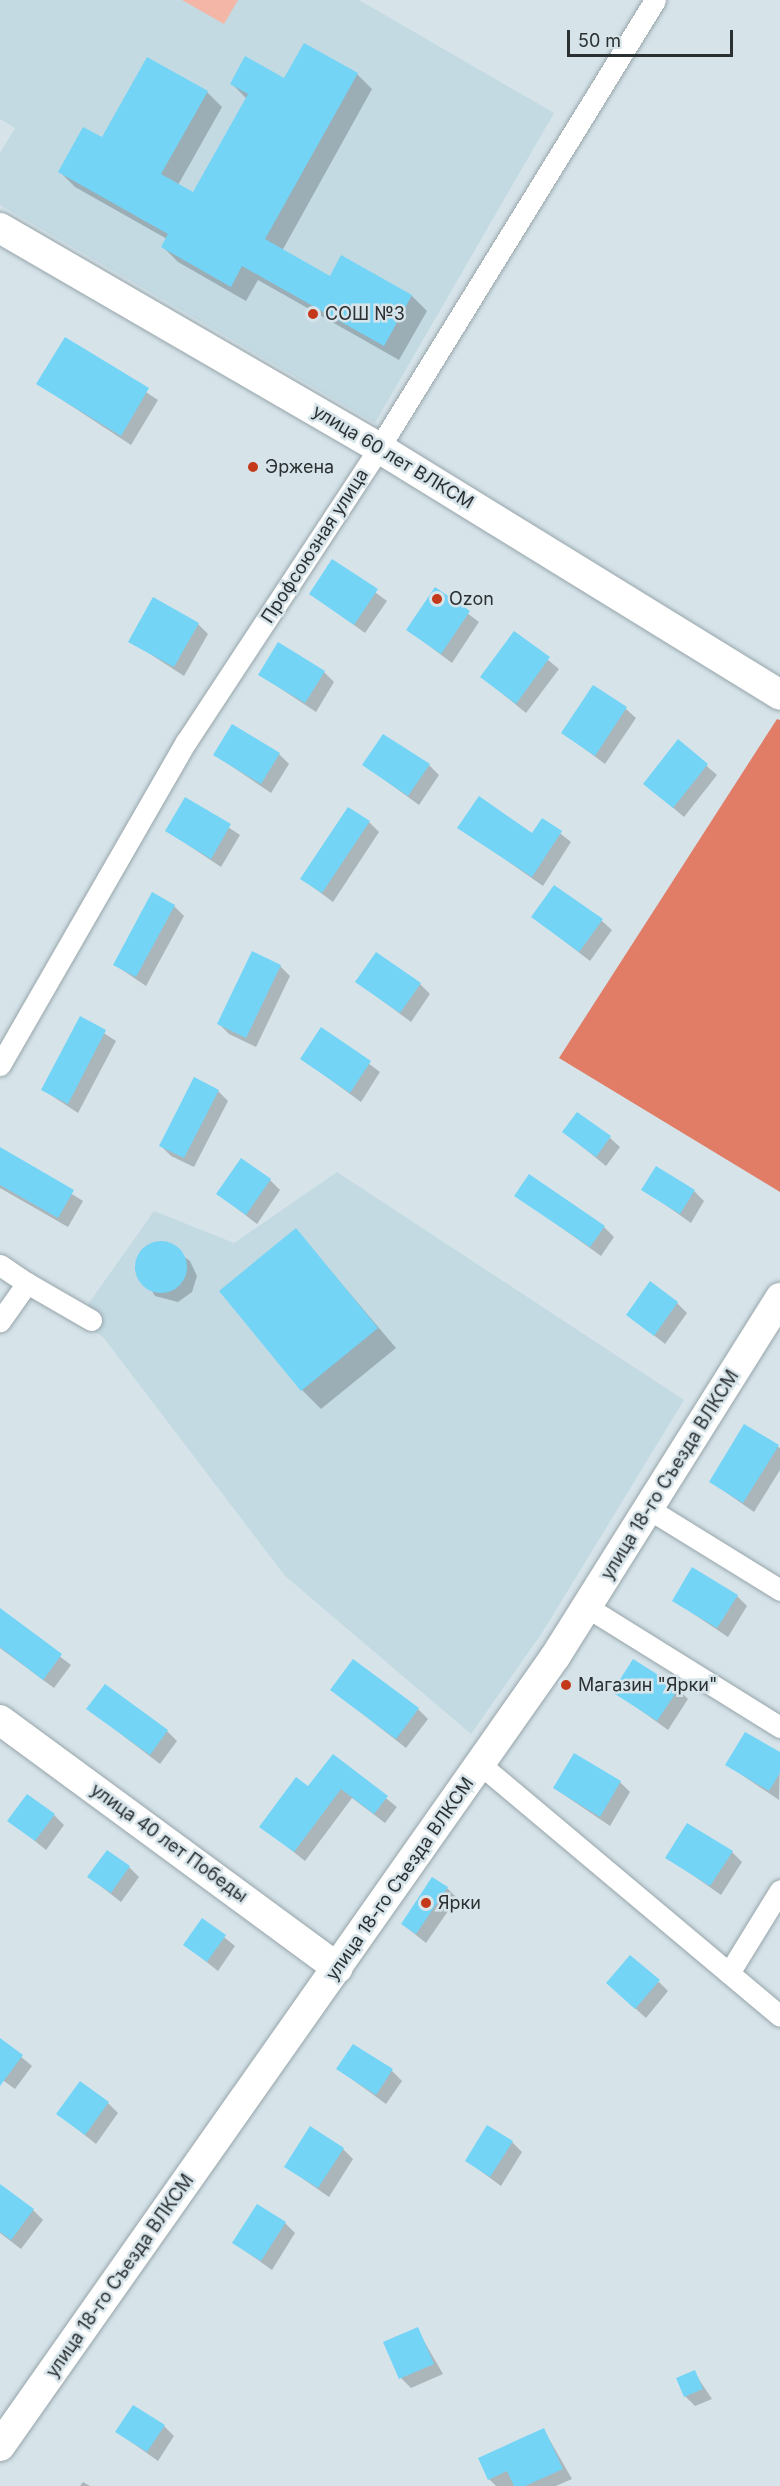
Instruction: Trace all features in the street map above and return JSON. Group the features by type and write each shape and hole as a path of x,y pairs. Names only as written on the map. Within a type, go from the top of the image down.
{"street":[{"name":"Профсоюзная улица","path":"0,1065 186,742 379,448 655,0"},
{"name":"улица 60 лет ВЛКСМ","path":"0,228 379,448 780,695"},
{"path":"0,1265 91,1320"},
{"path":"0,1321 27,1283"},
{"name":"улица 18-го Съезда ВЛКСМ","path":"0,2446 481,1765 587,1607 780,1298"},
{"path":"649,1509 780,1590"},
{"path":"587,1607 780,1727"},
{"name":"улица 40 лет Победы","path":"0,1720 338,1968"},
{"path":"481,1765 780,2016"},
{"path":"729,1973 780,1890"}],"shaded area":[{"name":"СОШ №3","path":"0,0 359,0 554,113 375,423 0,205 0,153 15,128 0,119"},
{"path":"182,0 238,0 224,24"},
{"path":"777,719 780,720 780,1192 559,1058"},
{"path":"337,1172 684,1400 542,1633 471,1734 285,1576 103,1337 77,1320 154,1211 234,1243"}],"building":[{"path":"304,43 358,73 265,239 330,276 341,255 412,295 384,346 242,266 231,287 161,247 168,234 58,172 83,127 102,137 147,57 208,91 161,174 193,192 248,94 230,84 245,56 284,78"},
{"path":"65,337 149,388 121,436 36,384"},
{"path":"332,559 378,589 354,625 309,594"},
{"path":"435,587 470,611 441,654 406,630"},
{"path":"153,597 199,623 174,667 128,642"},
{"path":"514,631 550,657 516,704 480,677"},
{"path":"278,642 325,671 305,703 258,675"},
{"path":"593,685 627,707 595,756 561,733"},
{"path":"232,724 280,753 261,784 213,755"},
{"path":"383,734 430,764 408,796 362,765"},
{"path":"678,739 708,764 673,808 643,784"},
{"path":"479,796 532,833 542,818 562,831 532,877 457,828"},
{"path":"185,797 231,824 211,859 165,831"},
{"path":"348,807 370,821 322,893 300,879"},
{"path":"554,885 603,919 579,952 531,917"},
{"path":"152,892 175,905 136,977 113,965"},
{"path":"252,951 281,965 246,1038 217,1024"},
{"path":"376,952 421,983 400,1013 355,982"},
{"path":"80,1016 106,1030 68,1104 41,1090"},
{"path":"321,1027 371,1061 350,1093 300,1059"},
{"path":"194,1077 219,1090 184,1158 159,1146"},
{"path":"577,1112 611,1136 596,1157 562,1132"},
{"path":"0,1147 74,1190 58,1218 0,1185"},
{"path":"241,1158 271,1179 246,1215 216,1194"},
{"path":"656,1166 695,1190 680,1214 641,1190"},
{"path":"529,1174 605,1226 590,1247 514,1196"},
{"path":"296,1228 378,1328 301,1391 219,1291"},
{"path":"156,1241 166,1241 180,1248 187,1267 180,1286 166,1293 156,1293 146,1289 139,1282 135,1272 135,1262 139,1252 146,1245"},
{"path":"650,1281 678,1302 654,1336 626,1315"},
{"path":"744,1424 779,1445 743,1503 709,1482"},
{"path":"692,1567 738,1595 717,1628 672,1601"},
{"path":"0,1608 62,1654 43,1680 0,1647"},
{"path":"353,1659 419,1708 396,1739 330,1690"},
{"path":"633,1659 679,1688 657,1721 612,1692"},
{"path":"105,1684 168,1730 150,1755 86,1709"},
{"path":"745,1732 780,1752 780,1773 769,1791 725,1765"},
{"path":"574,1753 621,1781 600,1817 553,1788"},
{"path":"333,1754 388,1796 374,1814 341,1789 294,1852 259,1827 296,1777 308,1786"},
{"path":"27,1794 55,1814 35,1841 7,1821"},
{"path":"687,1823 733,1851 710,1886 665,1858"},
{"path":"107,1850 130,1866 111,1893 87,1877"},
{"name":"Ярки","path":"432,1877 448,1887 416,1934 401,1924"},
{"path":"202,1918 226,1935 207,1962 183,1945"},
{"path":"630,1955 660,1980 635,2009 606,1983"},
{"path":"0,2038 23,2055 0,2086"},
{"path":"353,2044 393,2069 376,2095 336,2069"},
{"path":"80,2081 109,2102 85,2135 56,2114"},
{"path":"487,2125 513,2141 490,2177 465,2161"},
{"path":"310,2126 344,2148 318,2188 284,2167"},
{"path":"0,2184 34,2209 11,2240 0,2232"},
{"path":"257,2204 286,2222 261,2261 232,2243"},
{"path":"418,2327 434,2364 399,2379 383,2342"},
{"path":"695,2370 703,2389 684,2397 676,2378"},
{"path":"133,2405 165,2425 147,2452 115,2432"},
{"path":"544,2428 563,2469 525,2486 514,2486 507,2471 488,2480 478,2458"}],"place":[{"name":"СОШ №3","path":"313,314"},
{"name":"Эржена","path":"253,467"},
{"name":"Ozon","path":"437,599"},
{"name":"Магазин \"Ярки\"","path":"566,1685"},
{"name":"Ярки","path":"426,1903"}]}
